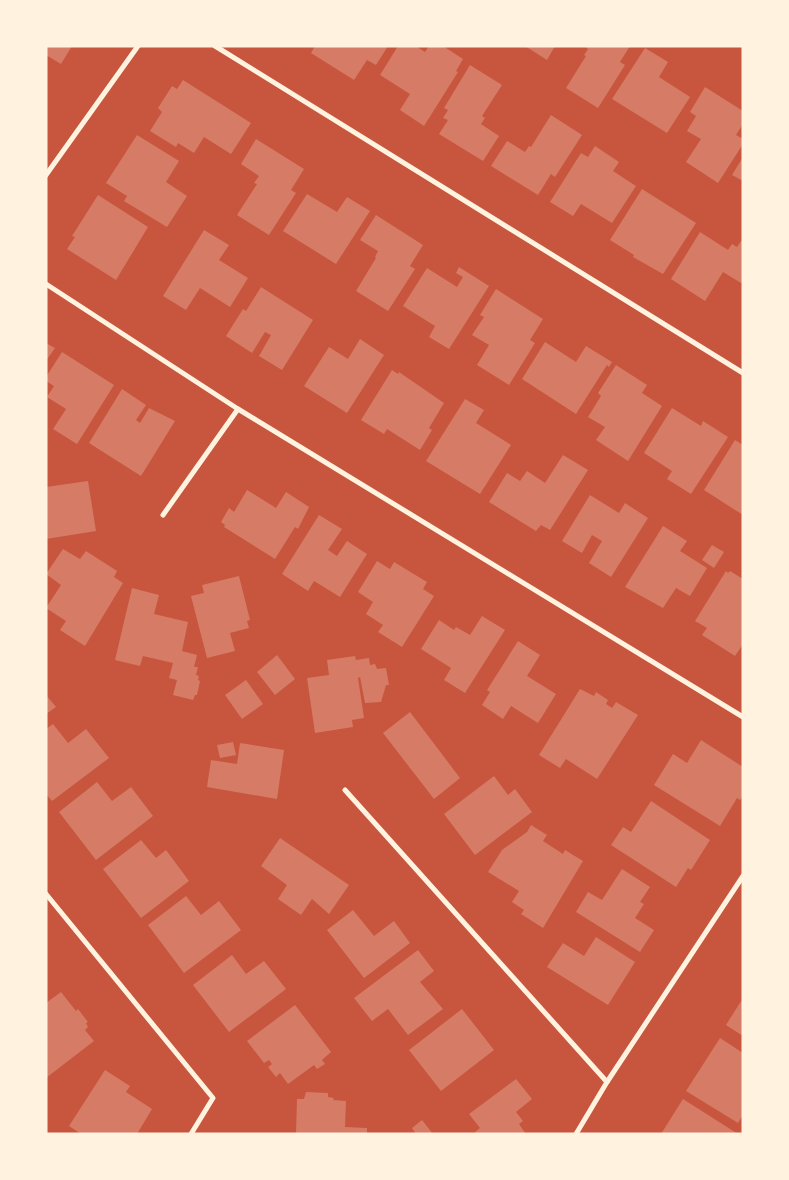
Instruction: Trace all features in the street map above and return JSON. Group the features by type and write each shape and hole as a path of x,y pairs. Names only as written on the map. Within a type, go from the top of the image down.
{"street":[{"path":"46,175 138,46"},
{"path":"215,46 743,372"},
{"path":"46,284 238,409 743,718"},
{"path":"163,515 238,409"},
{"path":"345,790 607,1082"},
{"path":"576,1134 607,1082 743,876"},
{"path":"46,894 213,1098 191,1134"}],"building":[{"path":"46,46 72,46 61,64 46,55"},
{"path":"315,46 388,46 376,65 367,60 354,80 311,53"},
{"path":"398,46 416,46 425,52 429,46 443,46 463,59 456,71 458,72 424,126 400,110 410,94 380,75"},
{"path":"525,46 555,46 547,60"},
{"path":"584,46 630,46 620,62 625,65 598,108 566,88 586,56 584,55 588,49"},
{"path":"645,48 668,62 659,77 690,97 667,133 612,99"},
{"path":"470,65 502,85 482,116 485,118 481,124 499,136 483,161 439,134 448,120 443,118 448,110 444,108"},
{"path":"183,80 251,123 231,154 204,137 194,153 178,143 176,147 150,131 162,112 158,108 172,86 177,89"},
{"path":"705,87 743,111 743,124 736,135 743,139 743,144 718,183 686,162 701,139 687,131 696,116 690,112"},
{"path":"551,115 582,135 555,177 551,174 538,195 491,166 507,141 525,152 529,146 531,147"},
{"path":"137,135 179,161 166,182 187,196 167,227 124,201 127,196 106,183"},
{"path":"256,139 304,169 291,190 296,193 269,235 237,215 257,184 254,183 259,176 241,164"},
{"path":"595,146 619,162 613,171 636,186 612,223 581,204 573,216 550,202 581,153 588,157"},
{"path":"743,157 743,181 732,175"},
{"path":"642,189 696,223 663,274 633,257 634,255 610,240"},
{"path":"307,194 337,212 347,197 370,211 336,264 283,231"},
{"path":"98,195 148,227 116,280 67,249 75,237 72,236"},
{"path":"376,215 423,245 410,266 415,269 388,311 356,291 376,258 378,251 360,240"},
{"path":"204,230 229,245 219,260 248,278 230,307 200,288 186,310 163,296"},
{"path":"700,232 728,250 732,244 737,247 743,238 743,281 741,283 723,272 705,301 671,279"},
{"path":"459,267 489,286 449,349 429,337 435,326 403,306 427,268 457,287 463,277 456,273"},
{"path":"261,287 313,320 282,370 259,356 271,335 265,332 252,353 226,336 243,309 246,311"},
{"path":"496,289 543,319 530,340 535,343 509,385 477,365 489,345 472,335 484,317 480,315"},
{"path":"360,339 384,355 347,413 304,386 329,347 348,359"},
{"path":"545,342 576,362 586,346 612,362 609,367 607,365 576,414 522,379"},
{"path":"46,343 55,348 46,361"},
{"path":"62,352 114,385 77,444 53,429 66,409 47,397 54,386 46,381 46,377"},
{"path":"616,365 647,385 642,393 662,406 628,461 596,440 605,427 588,417 601,396 598,393"},
{"path":"392,370 398,374 399,372 444,403 429,428 432,430 420,450 387,429 384,434 361,420"},
{"path":"122,389 146,405 136,420 140,423 149,408 175,421 141,476 89,443"},
{"path":"465,399 484,410 476,423 511,445 480,494 426,461"},
{"path":"672,408 701,426 703,421 728,437 691,494 667,479 672,471 644,453"},
{"path":"735,440 743,445 743,515 704,490"},
{"path":"563,455 588,470 550,530 541,525 536,531 489,502 507,473 520,481 527,471 545,483"},
{"path":"88,481 96,531 46,539 46,487"},
{"path":"247,490 276,508 286,492 309,507 298,529 295,527 275,559 224,527 225,525 221,522 229,508 234,512"},
{"path":"590,495 619,513 625,503 648,518 611,577 589,563 602,541 592,535 582,553 562,541"},
{"path":"319,515 342,529 328,550 337,556 347,541 367,554 340,597 314,581 308,591 282,574"},
{"path":"663,526 687,541 680,551 707,568 690,596 676,588 663,608 625,587"},
{"path":"712,545 724,552 714,568 702,560"},
{"path":"63,549 80,559 86,551 117,571 114,577 123,583 85,646 60,630 66,621 46,608 61,585 46,574"},
{"path":"377,561 390,569 394,562 427,582 423,589 434,596 402,647 378,632 383,625 366,614 373,602 358,592"},
{"path":"726,571 728,573 730,571 743,579 743,644 735,656 702,635 707,628 695,621"},
{"path":"239,576 250,620 247,621 249,628 230,633 235,651 207,658 191,596 204,593 202,585"},
{"path":"132,588 159,595 154,614 188,622 182,651 197,655 194,667 198,667 196,675 199,676 198,680 200,681 197,695 195,695 193,700 173,695 177,680 169,678 173,663 143,656 140,666 115,660"},
{"path":"482,616 505,630 465,693 444,680 451,668 421,649 439,620 454,630 456,627 470,635"},
{"path":"518,641 540,655 527,676 556,694 538,723 511,706 503,719 482,705 490,692 487,690"},
{"path":"277,655 295,679 275,695 257,672"},
{"path":"355,656 356,660 369,658 370,665 375,664 377,669 386,668 389,685 386,685 381,702 365,703 360,677 358,678 364,718 352,720 353,727 315,733 307,678 329,675 327,660"},
{"path":"246,680 263,704 242,719 225,695"},
{"path":"580,689 594,696 596,692 608,700 606,704 612,708 616,702 638,715 597,779 566,759 560,768 539,755"},
{"path":"46,695 56,707 46,714"},
{"path":"410,712 460,778 434,799 383,733"},
{"path":"53,724 68,743 86,729 109,758 52,801 46,794 46,729"},
{"path":"701,740 743,767 743,796 740,800 737,798 720,826 654,785 673,754 687,763"},
{"path":"233,742 236,755 220,758 217,745"},
{"path":"240,743 284,750 277,799 207,787 211,760 237,764"},
{"path":"494,776 508,795 515,789 532,812 475,855 444,814"},
{"path":"97,782 112,801 131,787 153,816 96,860 59,812"},
{"path":"651,801 710,840 691,870 688,868 676,887 611,845 623,827 631,832"},
{"path":"531,825 547,835 543,841 563,854 565,850 583,861 543,928 521,914 524,910 512,902 519,891 488,872 502,850 527,832"},
{"path":"280,838 349,885 329,914 312,899 301,915 278,899 287,885 261,866"},
{"path":"141,840 156,858 166,850 189,881 141,918 103,869"},
{"path":"622,869 650,887 640,902 644,904 635,918 654,930 640,952 576,912 588,892 602,900"},
{"path":"186,896 201,915 219,901 241,930 184,973 148,925"},
{"path":"353,910 374,936 394,921 410,943 364,978 327,930"},
{"path":"596,937 635,962 608,1005 547,967 563,943 584,956"},
{"path":"418,950 434,971 420,982 443,1009 408,1035 388,1009 372,1021 354,998"},
{"path":"232,955 246,974 264,961 286,989 229,1032 193,985"},
{"path":"61,992 76,1011 78,1009 88,1022 86,1023 88,1027 85,1030 94,1041 46,1078 46,1003"},
{"path":"743,998 743,1036 726,1025"},
{"path":"295,1005 331,1052 322,1060 325,1064 317,1069 314,1065 288,1084 280,1073 276,1077 268,1067 272,1064 269,1060 264,1063 247,1041"},
{"path":"462,1009 494,1050 441,1091 409,1050"},
{"path":"720,1038 743,1053 743,1115 738,1123 686,1091"},
{"path":"105,1070 130,1086 126,1092 152,1109 137,1134 81,1134 69,1126"},
{"path":"516,1079 532,1099 516,1112 523,1121 519,1124 526,1134 473,1134 480,1128 469,1114"},
{"path":"306,1092 328,1093 328,1097 334,1098 333,1100 346,1101 345,1127 367,1128 367,1134 296,1134 297,1099 304,1099"},
{"path":"683,1099 738,1134 661,1134"},
{"path":"422,1120 433,1134 416,1134 412,1128"}]}
